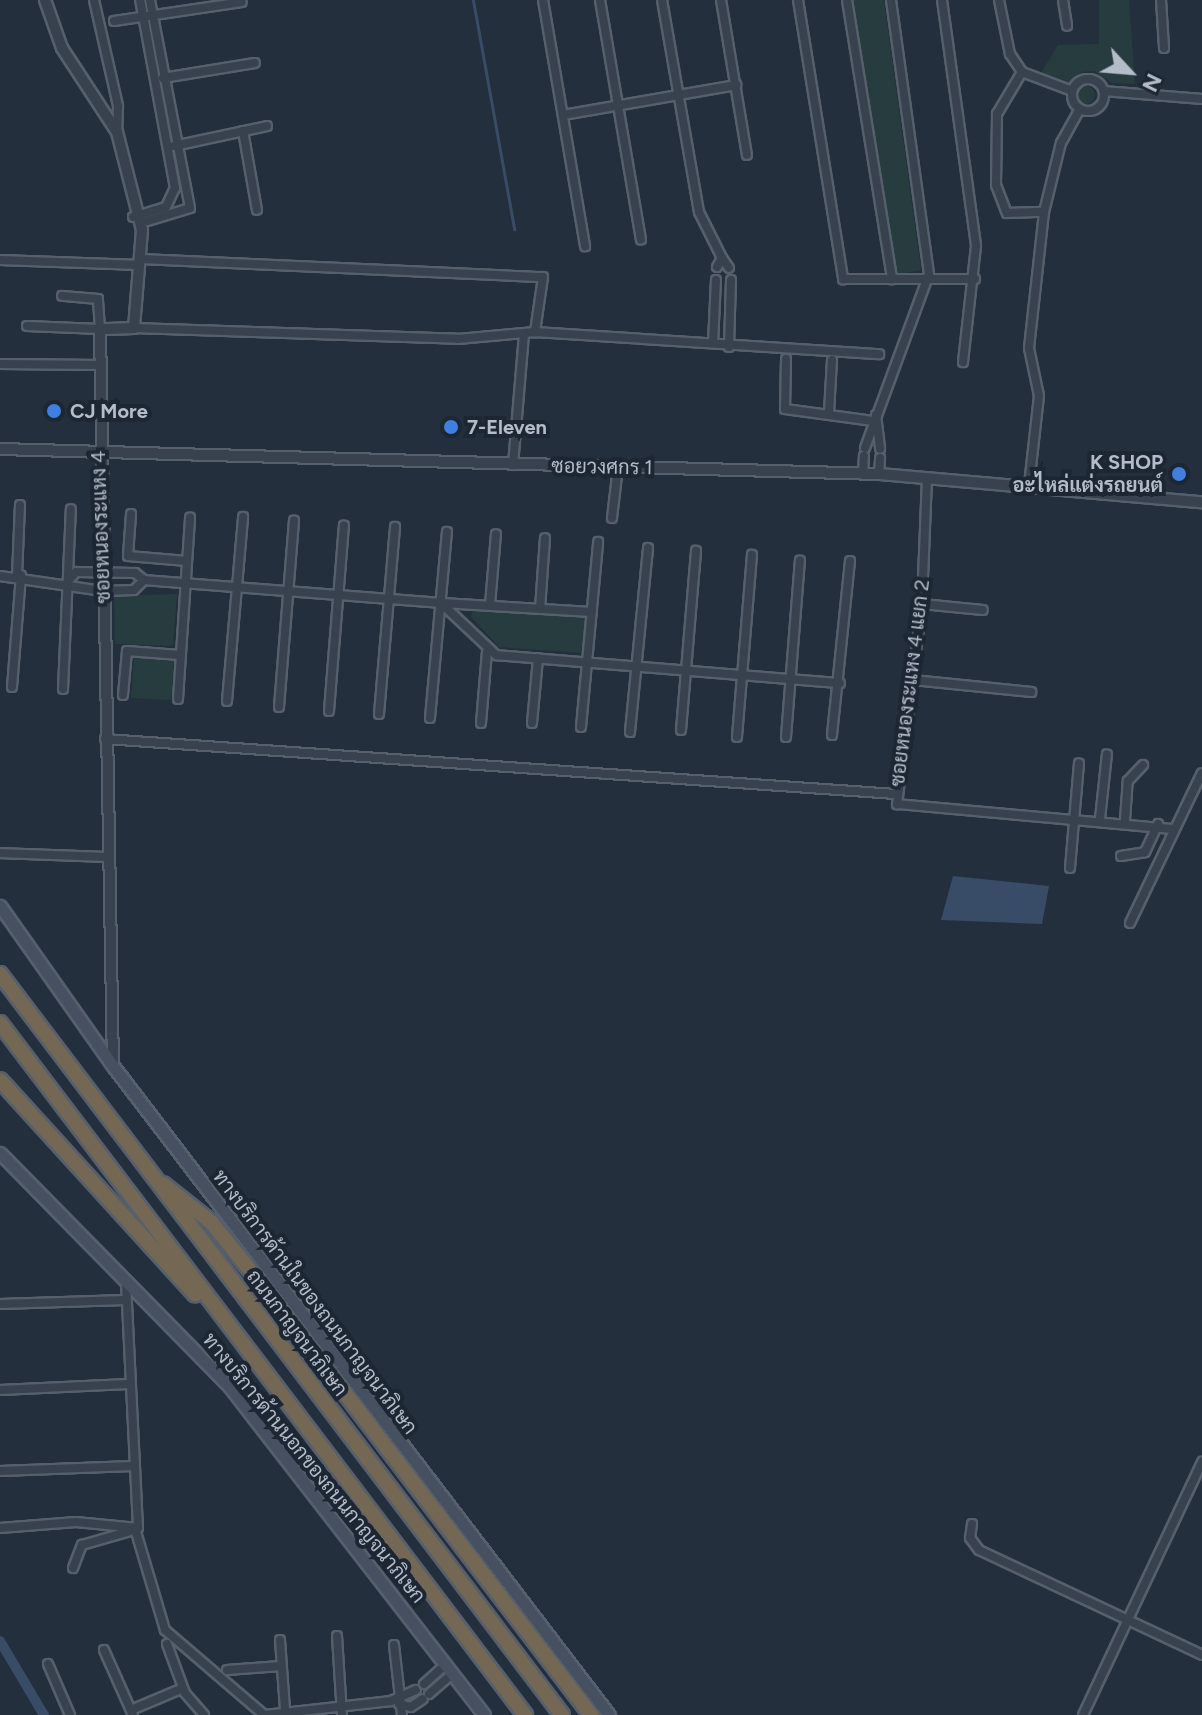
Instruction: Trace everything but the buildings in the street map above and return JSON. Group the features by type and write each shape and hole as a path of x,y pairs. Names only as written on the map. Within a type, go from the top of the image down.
{"highway":[{"name":"ถนนกาญจนาภิเษก","path":"0,974 562,1715"},
{"path":"0,1023 525,1715"},
{"path":"0,1080 143,1244 227,1324"},
{"path":"153,1177 211,1222 591,1715"},
{"path":"414,1485 454,1572"}],"main road":[{"name":"ทางบริการด้านในของถนนกาญจนาภิเษก","path":"0,906 113,1066 609,1715"},
{"name":"ทางบริการด้านนอกของถนนกาญจนาภิเษก","path":"0,1153 229,1386 484,1715"}],"street":[{"path":"45,0 62,48 117,132 129,165 140,262 134,328"},
{"path":"94,0 118,106 117,132"},
{"path":"137,220 174,200 174,146 154,80 140,0"},
{"path":"137,220 187,215 150,0"},
{"path":"543,0 585,246"},
{"path":"600,0 641,240"},
{"path":"662,0 701,220 729,268"},
{"path":"721,0 747,155"},
{"path":"798,0 843,279 892,279 929,274 975,279"},
{"path":"847,0 892,279"},
{"path":"863,474 864,452 874,418 929,274 891,0"},
{"path":"942,0 975,279 963,362"},
{"path":"999,0 1007,44 1022,72 1072,91 1080,109"},
{"path":"1063,0 1067,26"},
{"path":"1161,0 1164,48"},
{"path":"114,21 242,2"},
{"path":"154,80 255,63"},
{"path":"1022,72 997,114 996,185 1007,213 1044,212"},
{"path":"1072,91 1088,78 1104,91 1202,99"},
{"path":"563,115 736,85"},
{"path":"1080,109 1100,106 1104,91"},
{"path":"1029,485 1039,396 1029,348 1044,212 1061,143 1080,109"},
{"path":"174,146 267,126"},
{"path":"243,131 257,210"},
{"path":"717,267 722,258"},
{"path":"0,260 543,277 535,332"},
{"path":"713,343 716,280"},
{"path":"729,347 731,280"},
{"path":"62,296 98,299 100,329"},
{"path":"27,326 524,335 535,332 713,343 729,347 879,354"},
{"name":"ซอยหนองระแหง 4","path":"100,329 97,451 110,857 113,1066"},
{"path":"513,465 524,335"},
{"path":"786,359 785,409 874,418"},
{"path":"829,412 832,360"},
{"path":"0,364 100,365"},
{"path":"874,418 880,454 879,474"},
{"name":"ซอยวงศกร 1","path":"0,449 879,474 1202,502"},
{"path":"612,518 618,467"},
{"name":"ซอยหนองระแหง 4 แยก 2","path":"927,478 922,604 896,794 905,807 1125,820 1158,824 1171,829"},
{"path":"12,687 20,505"},
{"path":"63,689 71,509"},
{"path":"131,514 128,556 187,561"},
{"path":"178,699 190,517"},
{"path":"227,701 243,517"},
{"path":"279,707 294,521"},
{"path":"329,711 344,526"},
{"path":"379,714 395,527"},
{"path":"430,718 447,532"},
{"path":"490,605 496,534"},
{"path":"540,609 545,538"},
{"path":"581,727 598,542"},
{"path":"630,732 648,548"},
{"path":"681,730 696,551"},
{"path":"737,737 752,555"},
{"path":"786,737 800,561"},
{"path":"832,735 840,683 850,561"},
{"path":"68,581 76,572 102,572 144,580 389,600 592,612"},
{"path":"0,576 68,581 103,591 134,590 144,580"},
{"path":"441,603 461,614 487,651 481,723"},
{"path":"922,604 983,610"},
{"path":"123,695 127,651 180,655"},
{"path":"487,651 840,683"},
{"path":"532,723 538,658"},
{"path":"913,680 1031,692"},
{"path":"105,739 896,794"},
{"path":"1100,819 1107,754"},
{"path":"1070,868 1079,763"},
{"path":"1125,820 1128,781 1143,765"},
{"path":"1130,923 1171,829 1202,773"},
{"path":"1121,856 1145,852 1158,824"},
{"path":"0,853 110,857"},
{"path":"126,1281 128,1384 137,1530 165,1630 265,1715 285,1709 405,1701 426,1696 449,1669"},
{"path":"0,1304 125,1300"},
{"path":"0,1390 128,1384"},
{"path":"1083,1715 1202,1462"},
{"path":"0,1471 133,1466"},
{"path":"0,1528 76,1522 137,1530"},
{"path":"972,1524 970,1538 979,1550 1202,1655"},
{"path":"73,1568 82,1545 137,1530"},
{"path":"337,1636 342,1715"},
{"path":"280,1640 285,1709"},
{"path":"167,1644 183,1688 204,1715"},
{"path":"394,1645 405,1701 402,1715"},
{"path":"104,1650 132,1712 183,1688"},
{"path":"48,1664 70,1715"},
{"path":"227,1670 281,1666"},
{"path":"405,1701 420,1687 449,1669"},
{"path":"405,1701 418,1715"}],"green space":[{"path":"853,0 884,0 921,270 894,275"},
{"path":"1099,0 1129,0 1135,84 1112,83 1094,71 1081,72 1067,92 1036,81 1058,45 1099,44"},
{"path":"1086,86 1095,95 1086,104 1077,95"},
{"path":"177,594 173,646 115,644 114,596"},
{"path":"473,609 586,617 583,653 499,647 471,617"},
{"path":"134,657 174,661 171,700 131,698"}],"water":[{"path":"953,876 1049,886 1042,924 941,920"}],"waterway":[{"path":"473,0 514,229"},
{"path":"0,1641 44,1715"}],"place":[{"name":"CJ More","path":"54,411"},
{"name":"7-Eleven","path":"451,427"},
{"name":"K SHOP อะไหล่แต่งรถยนต์","path":"1179,474"}]}
